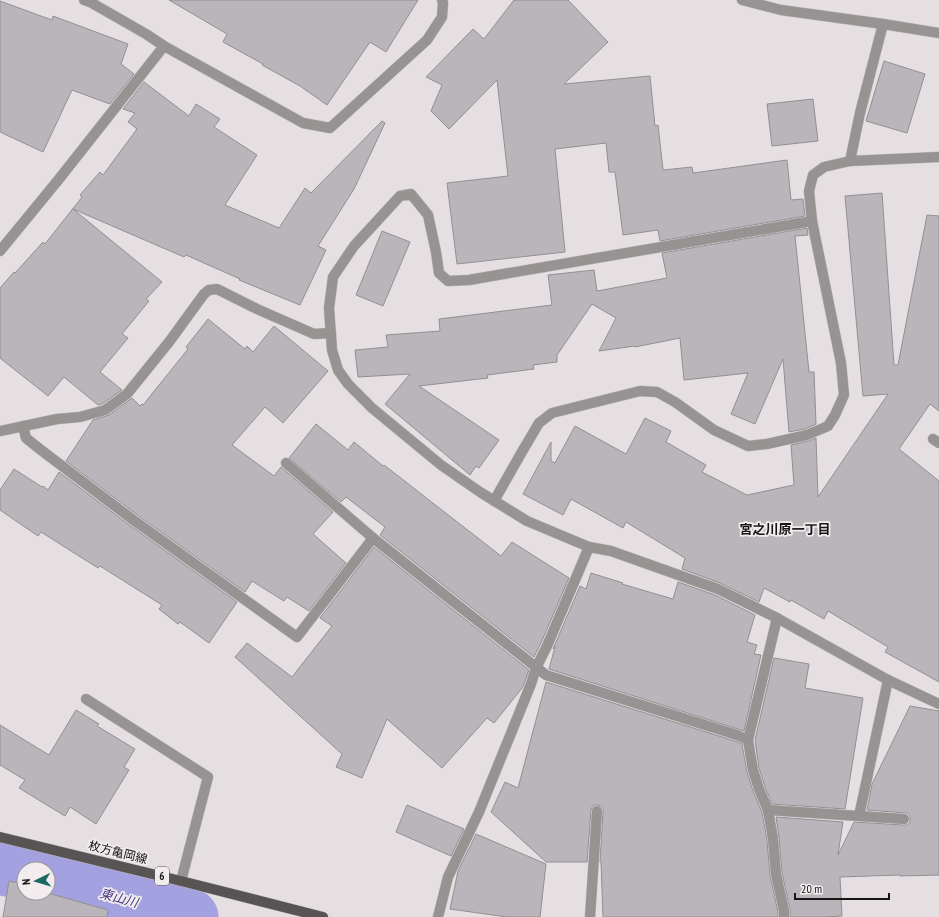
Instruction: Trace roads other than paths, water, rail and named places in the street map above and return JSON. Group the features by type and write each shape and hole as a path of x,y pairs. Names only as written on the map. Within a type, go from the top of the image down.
{"main road":[{"name":"枚方亀岡線","path":"0,837 323,917"}],"street":[{"path":"84,0 303,123 330,128 428,40 442,17 442,0"},
{"path":"742,0 781,10 939,33"},
{"path":"850,161 860,113 883,24"},
{"path":"0,251 60,179 164,46"},
{"path":"494,501 539,423 552,413 640,391 657,392 675,402 714,430 748,446 767,444 807,435 828,426 844,395 841,363 812,220 809,191 813,175 824,167 850,161 939,157"},
{"path":"812,220 476,278 448,281 439,273 428,215 411,194 400,196 354,246 333,277 330,308 332,350 338,370 348,384 372,408 441,465 494,501 527,521 589,547 610,551 718,589 777,618 888,680 939,704"},
{"path":"0,431 57,419 80,417 106,410 127,394 169,342 204,294 209,290 217,289 314,334 331,333"},
{"path":"23,426 26,438 41,450 132,519 297,637 373,538"},
{"path":"286,462 373,538 546,675 737,735 748,740"},
{"path":"438,917 448,877 482,805 531,684 536,668 547,646 589,547"},
{"path":"777,618 748,740 753,770 768,810 773,839 776,874 784,917"},
{"path":"859,816 888,680"},
{"path":"86,699 208,777 181,881"},
{"path":"768,810 904,819"},
{"path":"590,917 597,811"}],"waterway":[{"name":"東山川","path":"0,866 16,870"},
{"name":"東山川","path":"56,881 190,917"}],"district":[{"name":"宮之川原一丁目","path":"785,529"}]}
